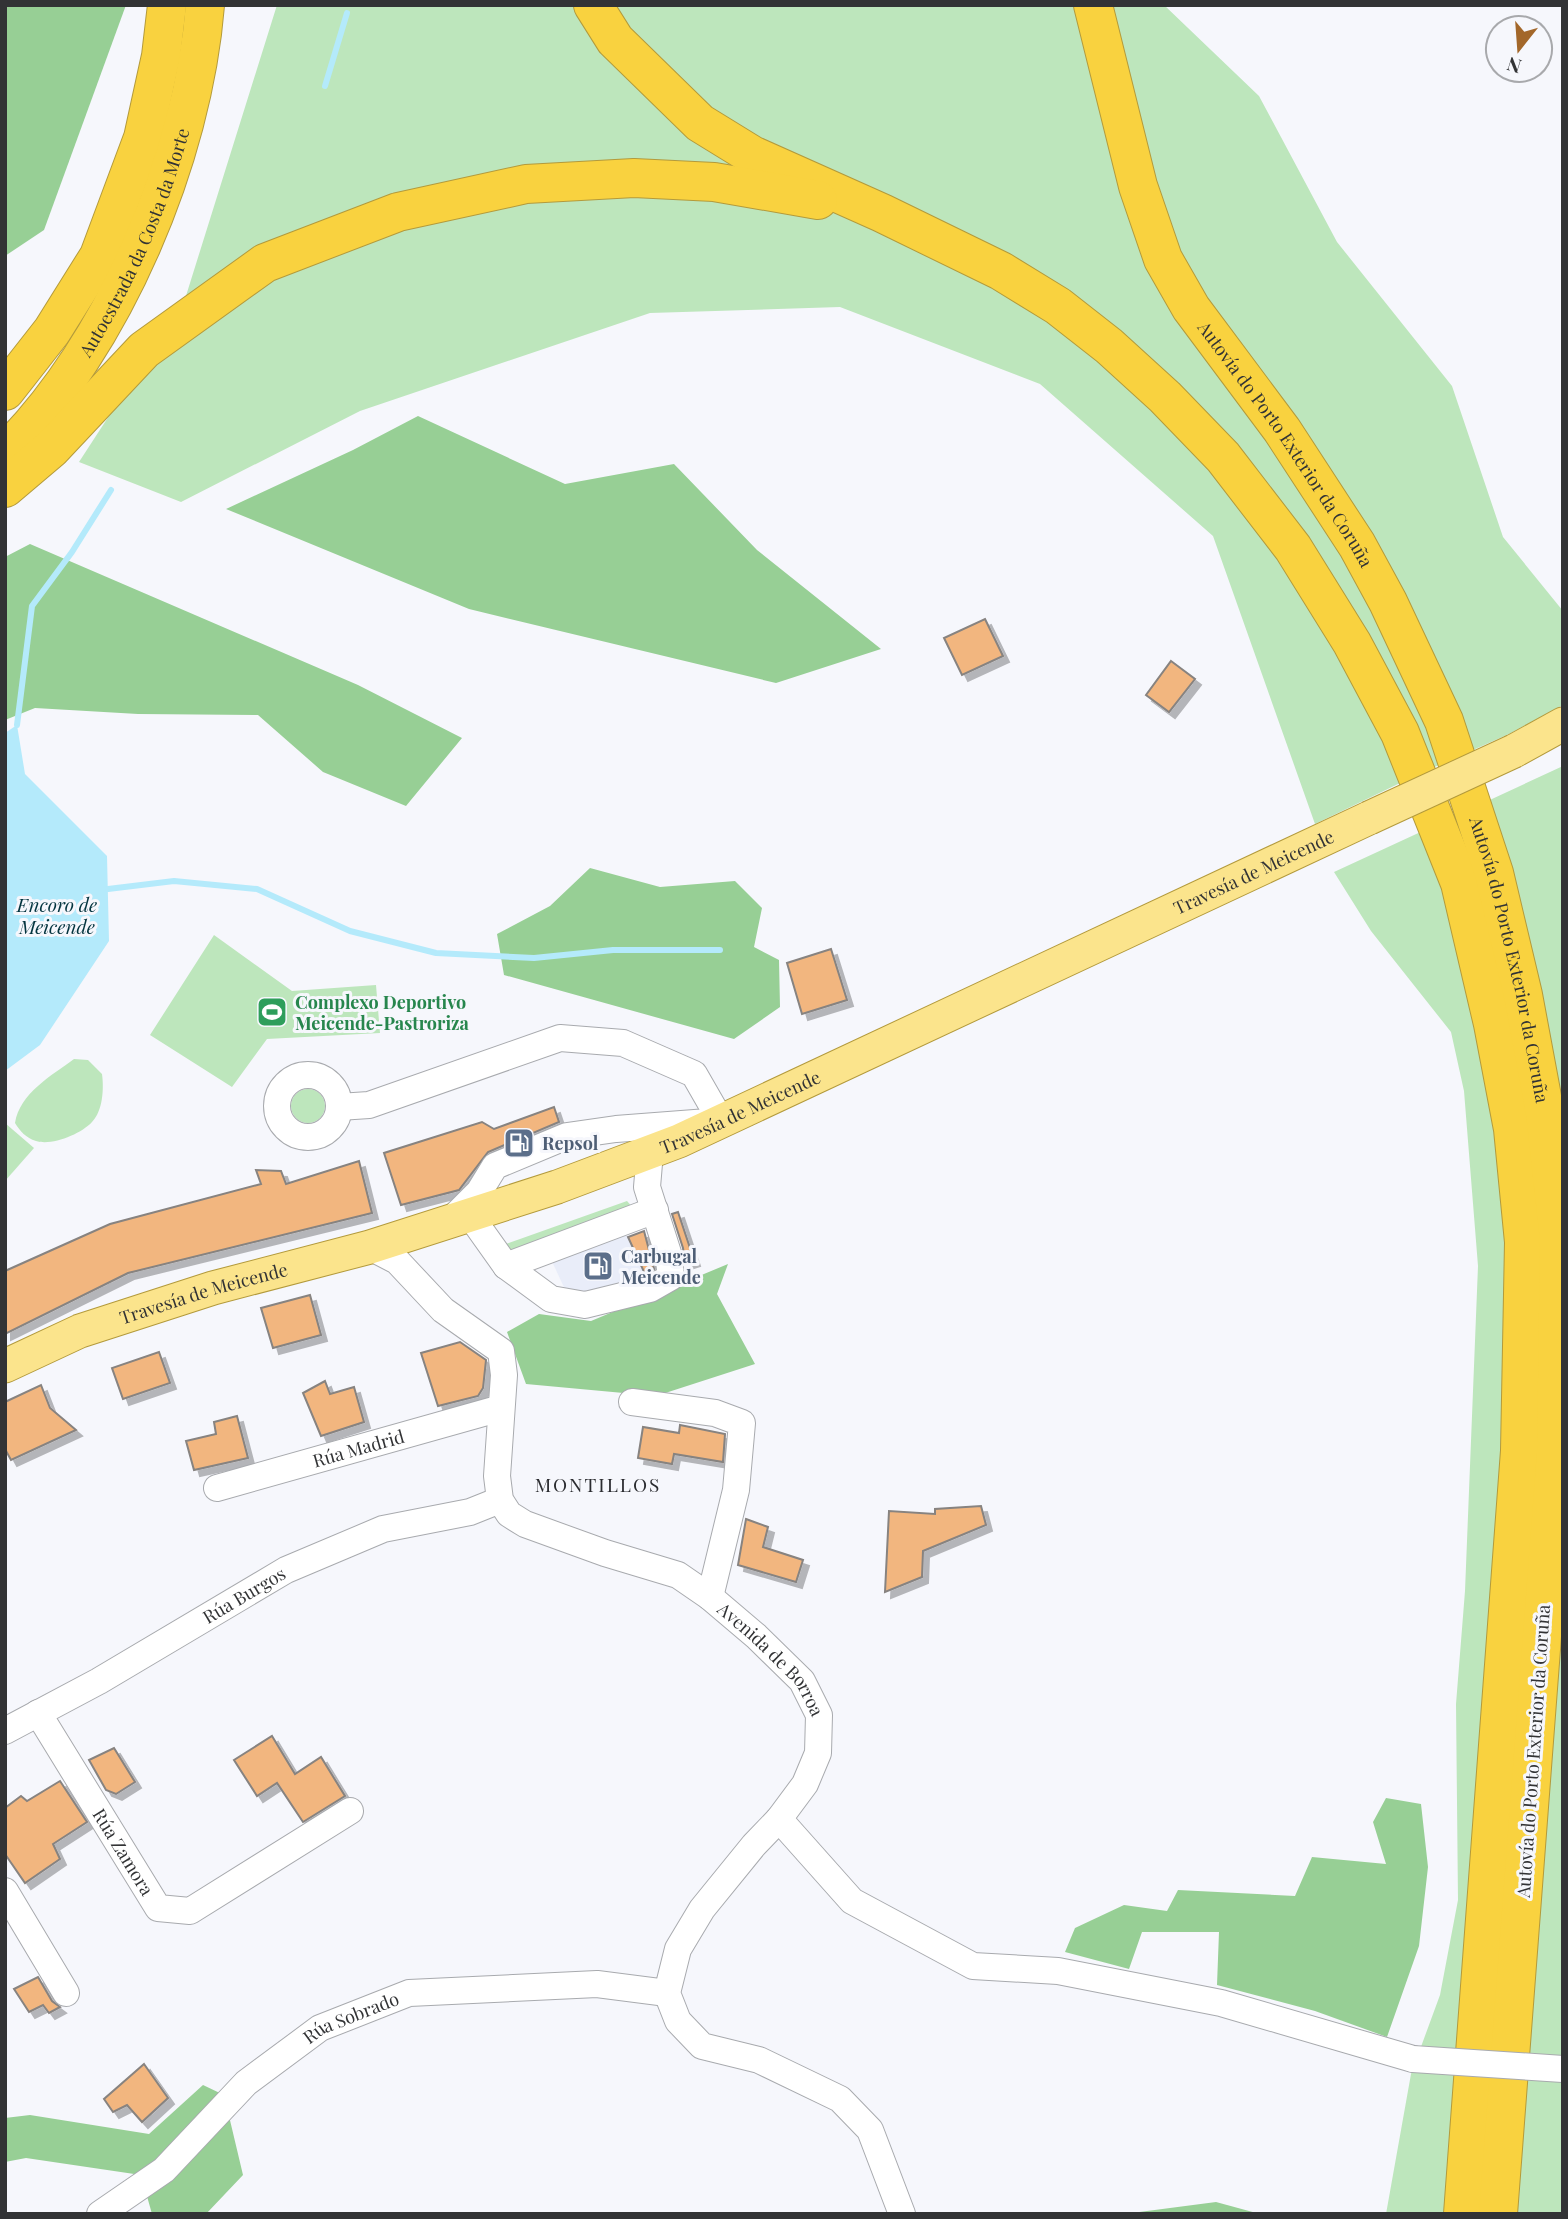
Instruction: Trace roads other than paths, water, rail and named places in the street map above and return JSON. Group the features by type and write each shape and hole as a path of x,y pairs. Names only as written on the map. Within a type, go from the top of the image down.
{"highway":[{"name":"Autoestrada da Costa da Morte","path":"5,391 52,331 99,256 143,138 161,56 167,5"},
{"name":"Autoestrada da Costa da Morte","path":"5,453 25,434 80,360 144,243 173,167 191,96 205,5"},
{"path":"593,5 615,40 700,123 752,155 882,213"},
{"name":"Autovía do Porto Exterior da Coruña","path":"1093,5 1138,186 1163,259 1191,308 1282,430 1357,545 1388,602 1444,721 1494,873 1533,1047 1545,1113 1559,1240 1556,1452 1498,2214"},
{"path":"5,488 51,449 144,351 265,262 398,212 526,184 634,178 714,182 882,213"},
{"name":"Autovía do Porto Exterior da Coruña","path":"882,213 1001,271 1058,306 1109,346 1165,397 1223,457 1293,548 1352,643 1400,733 1460,883 1493,1024 1513,1129 1524,1242 1520,1451 1463,2214"}],"main road":[{"name":"Travesía de Meicende","path":"5,1366 80,1331 213,1288 370,1247 557,1187 650,1152 1444,785 1563,724"}],"street":[{"path":"339,1107 369,1105 560,1038 623,1043 694,1074 721,1121 615,1129 567,1136 495,1166 460,1216 506,1266 551,1299 585,1305 650,1289 671,1277 668,1253 647,1187 650,1152"},
{"path":"506,1266 655,1210"},
{"path":"415,1231 412,1255 418,1285"},
{"path":"370,1247 397,1261 443,1310 501,1351 504,1375 498,1476 500,1500"},
{"path":"632,1402 715,1413 742,1423 736,1490 710,1597"},
{"name":"Rúa Madrid","path":"217,1488 501,1408"},
{"name":"Avenida de Borroa","path":"500,1500 509,1514 525,1524 605,1553 678,1575 710,1597 756,1636 802,1681 819,1715 818,1753 805,1784 779,1819 702,1909 678,1949 667,1993"},
{"name":"Rúa Burgos","path":"5,1731 99,1681 286,1570 383,1529 470,1512 500,1500"},
{"name":"Rúa Zamora","path":"38,1713 158,1908 190,1911 350,1811"},
{"path":"779,1819 852,1901 973,1966 1058,1970 1221,2003 1413,2059 1563,2069"},
{"path":"5,1891 66,1993"},
{"name":"Rúa Sobrado","path":"100,2214 164,2170 246,2083 320,2028 409,1993 597,1984 667,1993"},
{"path":"667,1993 678,2021 702,2046 759,2060 840,2099 870,2130 902,2214"}],"water":[{"name":"Encoro de Meicende","path":"17,725 25,774 107,856 109,941 40,1045 5,1071 5,733"}],"waterway":[{"path":"325,86 347,13"},
{"path":"17,725 32,606 72,552 111,490"},
{"path":"108,889 174,881 257,889 350,931 436,953 534,958 613,950 720,950"}],"place":[{"name":"Complexo Deportivo Meicende-Pastroriza","path":"272,1012"},
{"name":"Repsol","path":"519,1143"},
{"name":"Carbugal Meicende","path":"598,1266"}],"district":[{"name":"MONTILLOS","path":"598,1484"}]}
